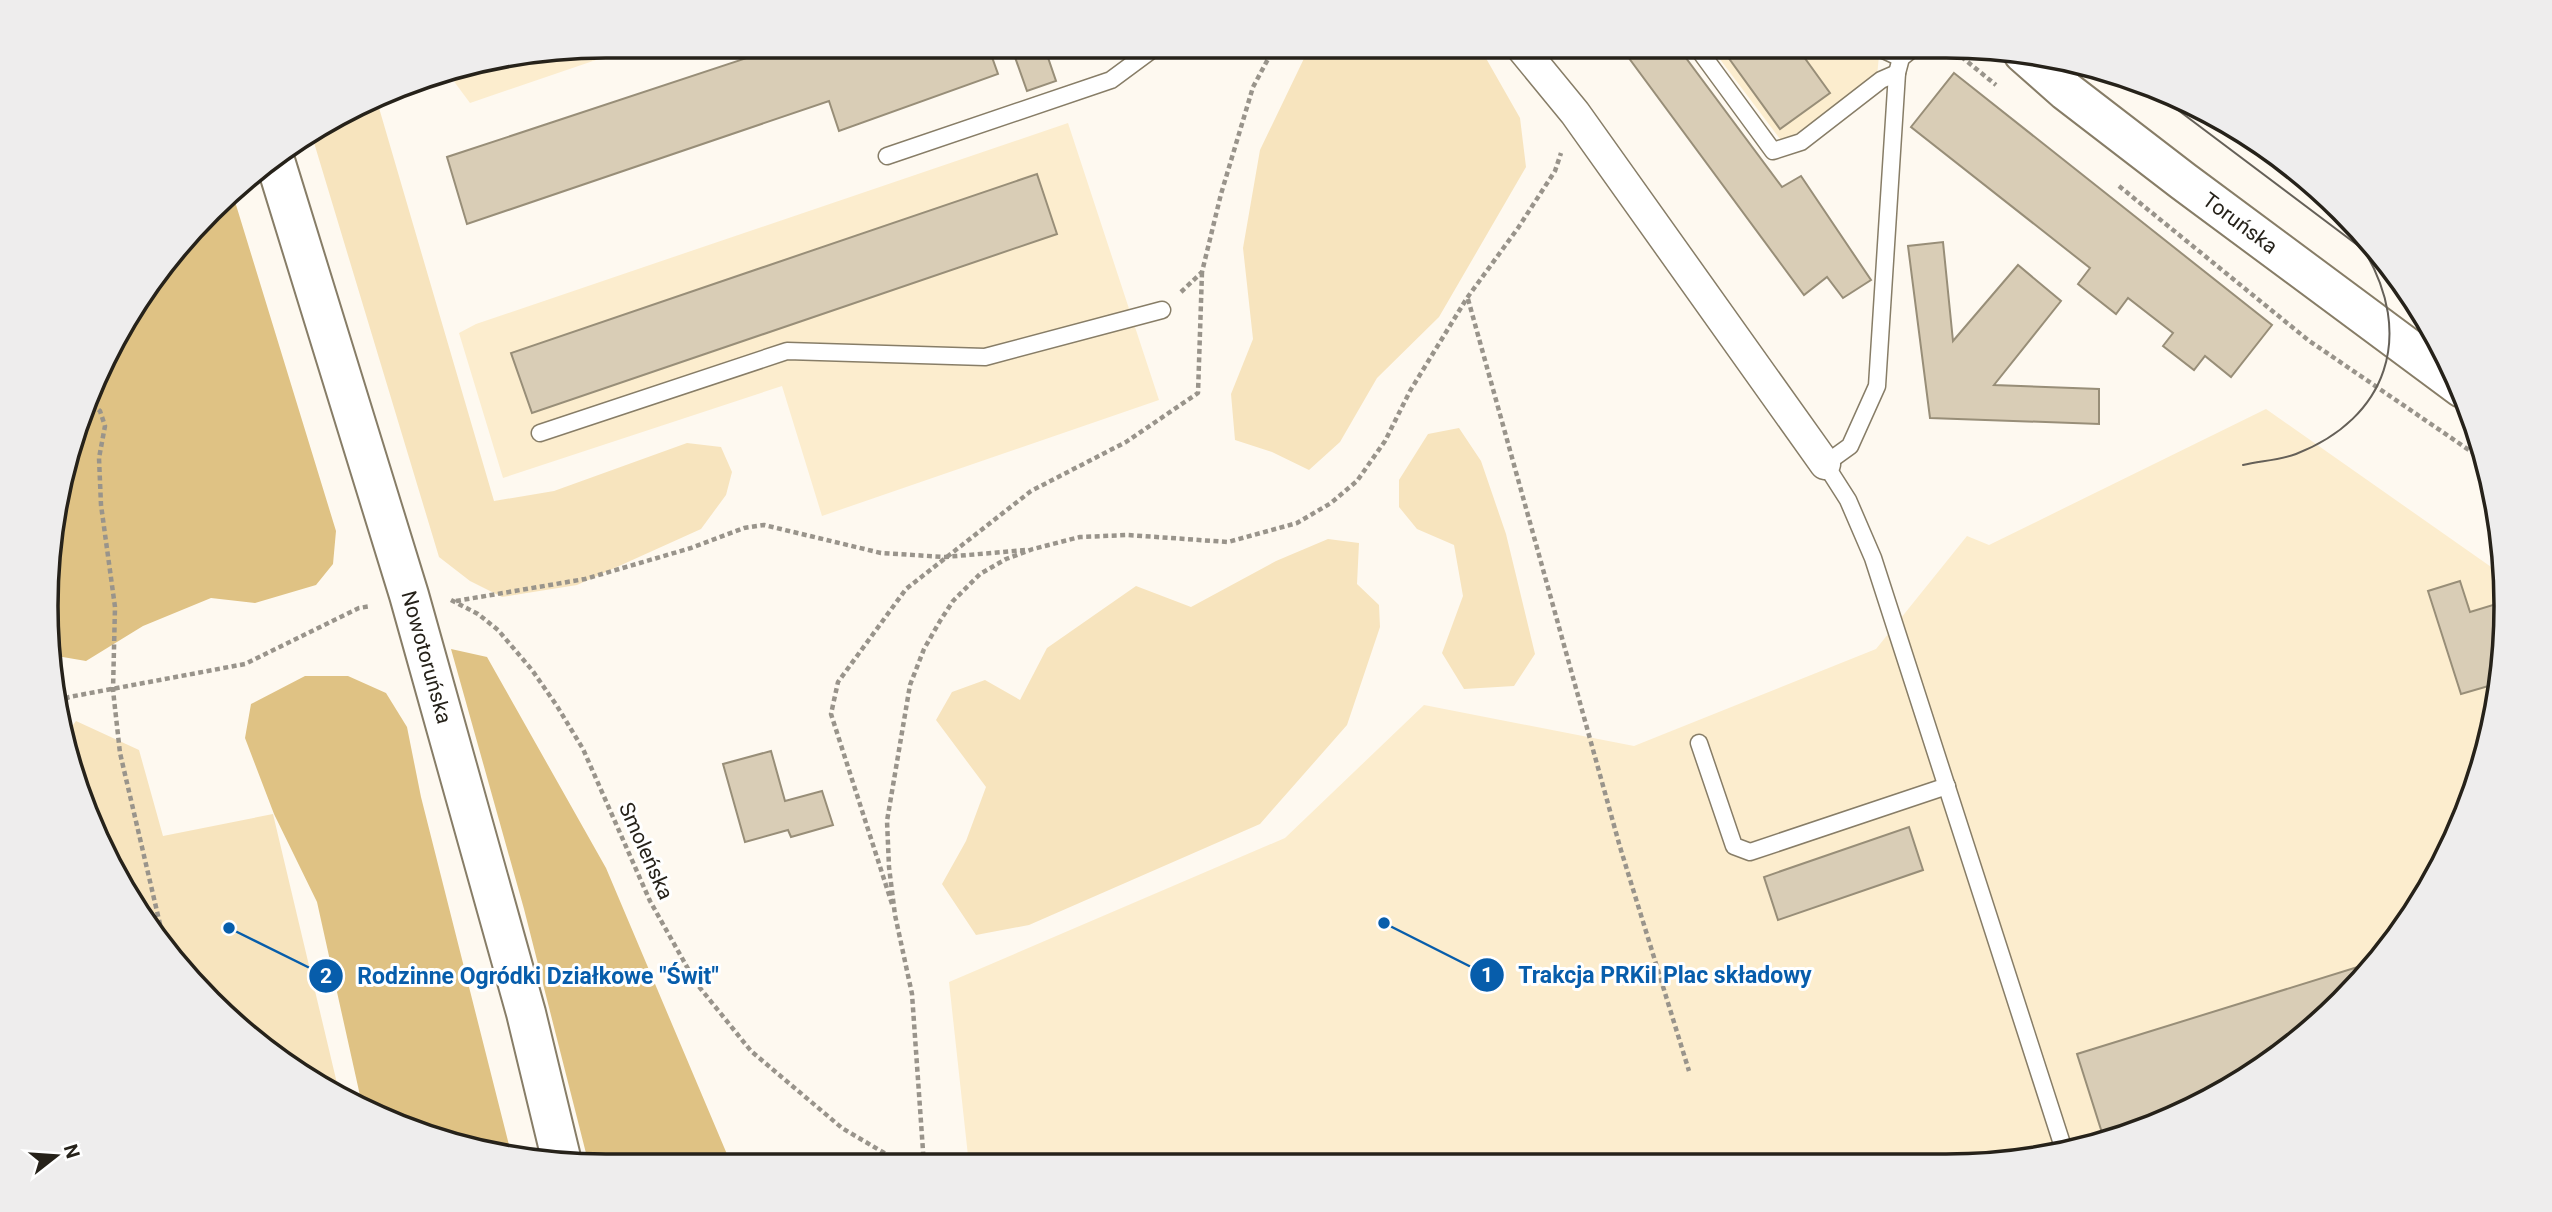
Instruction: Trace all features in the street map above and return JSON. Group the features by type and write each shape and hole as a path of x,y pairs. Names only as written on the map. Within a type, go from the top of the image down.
{"main road":[{"name":"Toruńska","path":"2038,65 2066,91 2183,181 2442,373"},
{"name":"Nowotoruńska","path":"277,167 409,595 526,1013 560,1152"}],"street":[{"path":"1530,58 1575,113 1825,464"}],"lane":[{"path":"887,156 1111,80 1141,58"},
{"path":"1705,58 1773,150 1801,142 1905,58"},
{"path":"1890,58 1899,65"},
{"path":"1899,65 1877,386 1850,446 1825,464 1857,518 1873,558 2061,1142"},
{"path":"540,433 787,351 985,357 1162,310"},
{"path":"1699,743 1734,846 1750,852 1947,786"}],"path":[{"path":"895,915 831,714 838,682 906,589 945,557 1031,491 1126,442 1199,393 1202,272 1221,194 1253,88 1269,58"},
{"path":"1963,58 2001,89"},
{"path":"923,1154 912,995 895,915 887,821 897,750 915,673 924,649 953,601 980,574 1006,559 1080,537 1128,535 1228,542 1297,523 1331,503 1357,481 1385,441 1410,391 1467,298 1555,171 1575,113"},
{"path":"2117,184 2308,340 2472,452"},
{"path":"1162,310 1202,272"},
{"path":"1467,298 1620,847 1689,1071"},
{"path":"95,407 100,411 105,426 99,458 101,505 114,607 113,690 120,753 160,925"},
{"path":"456,601 585,579 691,548 744,528 764,525 881,552 945,557 1033,550"},
{"name":"Smoleńska","path":"66,699 245,664 359,608 409,595 432,595 456,601 498,630 532,670 557,706 583,749 650,901 696,983 751,1051 842,1128 886,1154"}],"shaded area":[{"path":"601,58 470,103 453,80 534,62"},
{"path":"1304,58 1486,58 1520,118 1526,167 1439,317 1377,378 1340,442 1309,470 1272,452 1235,440 1231,394 1253,339 1243,248 1260,150"},
{"path":"1719,58 1879,58 1877,76 1783,143"},
{"path":"379,107 494,501 554,491 687,443 721,447 732,472 726,495 701,529 577,585 502,597 470,581 439,557 314,142"},
{"path":"1068,123 1159,400 822,516 782,386 503,478 459,333 476,324"},
{"path":"235,203 336,531 333,564 316,585 255,603 211,598 143,626 86,661 60,657 58,606 62,534 76,464 87,430 114,364 150,301 194,245"},
{"path":"2266,409 2493,568 2494,606 2490,678 2476,748 2453,816 2421,880 2381,940 2334,994 2280,1041 2220,1081 2156,1113 2088,1136 2018,1150 1982,1153 968,1154 949,982 1285,838 1424,705 1634,746 1876,649 1967,536 1989,545"},
{"path":"1459,428 1481,461 1506,534 1535,654 1514,686 1464,689 1442,653 1463,596 1454,545 1417,529 1399,507 1399,480 1428,434"},
{"path":"1328,539 1359,543 1357,584 1379,605 1380,627 1347,725 1260,824 1029,925 976,935 942,884 966,841 986,787 936,720 952,692 985,680 1020,700 1047,648 1136,586 1191,607 1276,561"},
{"path":"451,649 487,657 606,868 727,1154 586,1153 524,909"},
{"path":"305,676 348,676 386,693 407,727 421,797 509,1146 430,1125 360,1096 317,902 274,814 245,738 251,704"},
{"path":"76,721 139,750 163,836 273,814 337,1084 301,1062 245,1018 218,994 171,940 150,911 114,848 99,816 71,727"}],"building":[{"path":"747,58 992,58 998,74 839,131 829,101 467,224 447,157"},
{"path":"1015,58 1048,58 1056,81 1027,91"},
{"path":"1629,58 1686,58 1782,187 1801,176 1871,280 1843,298 1827,277 1804,295"},
{"path":"1729,58 1805,58 1830,93 1780,129"},
{"path":"1954,73 2272,325 2231,377 2205,356 2194,370 2163,346 2173,333 2128,298 2116,314 2078,284 2090,268 1911,127"},
{"path":"1037,174 1057,234 532,413 511,353"},
{"path":"1943,242 1953,341 2018,265 2061,301 1994,385 2099,389 2099,424 1930,418 1908,246"},
{"path":"2460,581 2470,612 2494,605 2489,686 2461,694 2428,591"},
{"path":"771,751 785,801 822,791 833,825 791,837 788,830 745,842 723,764"},
{"path":"1909,827 1923,870 1778,920 1764,877"},
{"path":"2358,967 2334,994 2307,1018 2251,1062 2156,1113 2102,1132 2077,1054"}],"tram line":[{"path":"2175,108 2359,246"},
{"path":"2243,465 2296,454 2327,438 2353,419 2371,396 2384,370 2389,342 2388,313 2379,282 2366,255"}],"place":[{"name":"Trakcja PRKiI Plac składowy","path":"1384,923"},
{"name":"Rodzinne Ogródki Działkowe \"Świt\"","path":"229,928"}]}
